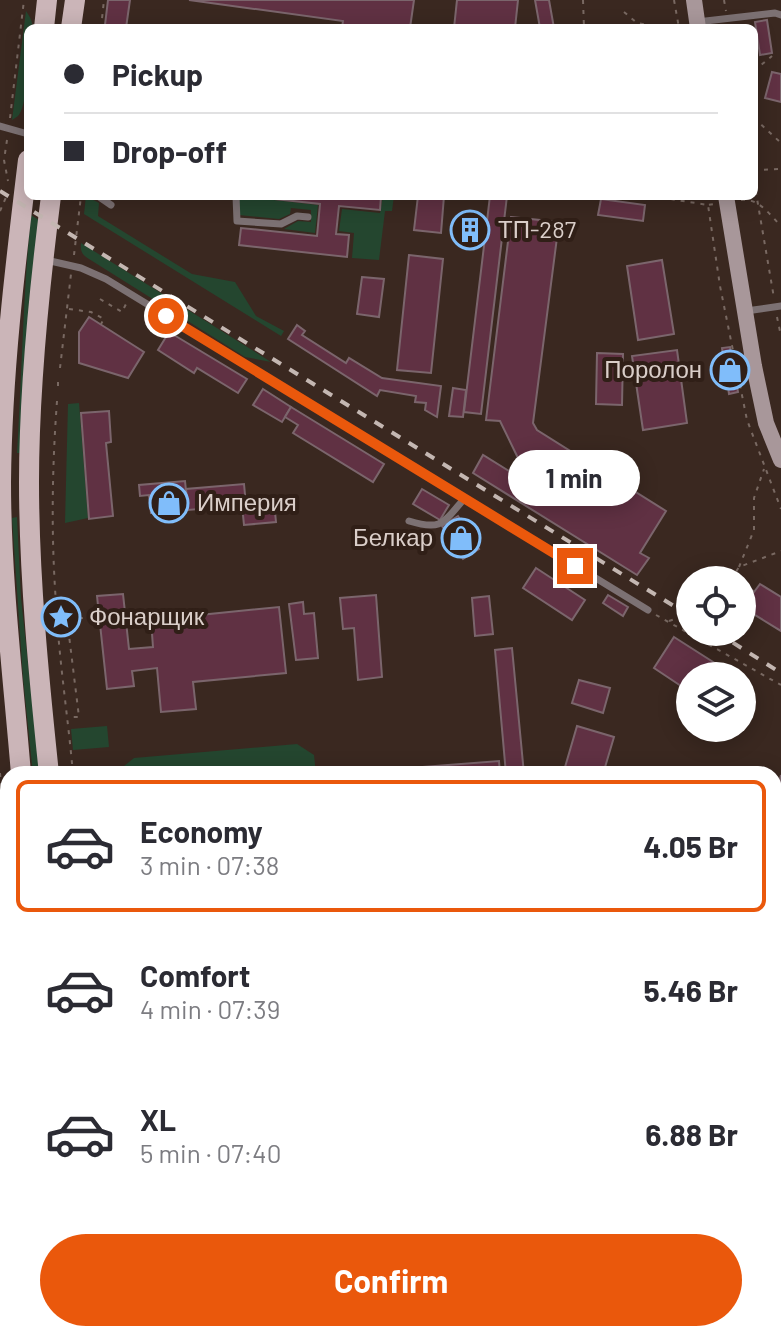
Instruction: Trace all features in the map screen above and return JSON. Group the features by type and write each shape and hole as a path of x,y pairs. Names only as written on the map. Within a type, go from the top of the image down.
{"main road":[{"path":"44,24 47,0"},
{"path":"72,24 75,0"},
{"path":"694,0 698,24"},
{"path":"20,766 7,618 1,484 10,300 24,191"},
{"path":"48,766 30,547 29,484 32,393 50,200"},
{"path":"727,200 766,423 781,460"},
{"path":"1,484 29,484"}],"lane":[{"path":"704,24 775,13 781,15"},
{"path":"4,128 24,133"},
{"path":"104,200 111,205"},
{"path":"236,200 237,221 281,224 297,216 308,217"},
{"path":"43,260 81,268 106,279 648,610"},
{"path":"744,311 778,306"},
{"path":"409,521 425,526 437,525 464,499"}],"path":[{"path":"0,211 7,195 9,179 4,160 4,128 24,0"},
{"path":"101,24 104,0"},
{"path":"583,0 584,24"},
{"path":"674,0 678,24"},
{"path":"624,12 642,24"},
{"path":"758,68 772,56"},
{"path":"758,122 781,143"},
{"path":"758,170 781,169"},
{"path":"74,255 81,200"},
{"path":"676,200 708,205"},
{"path":"744,200 758,203 781,226"},
{"path":"757,200 781,336"},
{"path":"60,368 72,270"},
{"path":"100,299 122,312 128,302"},
{"path":"67,309 91,312 104,319 101,324"},
{"path":"58,381 58,386"},
{"path":"57,401 52,509 57,621 72,766"},
{"path":"739,566 754,530 754,498 764,469"},
{"path":"742,566 781,551"},
{"path":"648,610 781,685"},
{"path":"57,621 99,616"},
{"path":"67,619 79,717 67,717"},
{"path":"669,621 676,619"}],"green space":[{"path":"26,11 32,24 24,24"},
{"path":"24,27 24,98 21,111 12,120"},
{"path":"86,200 93,200 99,203 98,216 192,274 235,282 256,316 284,331 281,336 84,214"},
{"path":"238,200 318,205 315,233 284,229 298,221 311,222 311,210 291,208 290,214 279,219 239,215"},
{"path":"382,200 393,200 392,211 385,211 379,260 352,258 354,233 339,231 342,209 380,213"},
{"path":"31,215 39,220 21,453 17,453 24,304"},
{"path":"81,243 271,362 245,357 87,257 82,252"},
{"path":"79,403 88,518 65,523 68,404"},
{"path":"17,517 21,598 39,766 32,766 12,518"},
{"path":"107,726 109,747 73,750 71,729"},
{"path":"297,744 314,755 315,766 124,766 134,758"}],"building":[{"path":"108,0 130,0 127,24 105,24"},
{"path":"189,0 414,0 411,24 343,24 343,21"},
{"path":"457,0 518,0 515,24 454,24"},
{"path":"535,0 549,0 553,24 539,24"},
{"path":"767,20 772,53 760,55 758,24 755,22"},
{"path":"772,72 781,74 781,102 765,98"},
{"path":"284,200 381,200 380,210 339,206 336,234 349,235 347,257 239,245 241,228 317,236 320,204"},
{"path":"418,200 444,200 441,233 414,230"},
{"path":"490,200 507,200 481,414 464,412"},
{"path":"601,200 645,205 643,221 598,215"},
{"path":"511,217 559,222 533,423 537,430 666,511 640,553 649,558 637,575 473,473 483,455 509,471 518,458 500,421 486,420"},
{"name":"ТП-287","path":"464,222 477,224 475,237 462,236"},
{"path":"409,255 443,259 431,373 397,370"},
{"path":"662,260 674,334 638,340 627,266"},
{"path":"362,277 384,279 379,317 357,314"},
{"path":"89,317 144,352 128,378 79,363 79,332"},
{"path":"297,325 305,331 302,335 346,363 349,358 382,378 441,386 437,417 425,410 426,403 415,402 416,396 380,390 377,396 288,339"},
{"path":"169,332 247,379 238,393 197,368 194,373 158,350"},
{"name":"Поролон","path":"730,347 738,392 729,394 722,348"},
{"path":"677,350 687,423 643,430 632,356"},
{"path":"597,353 623,354 622,405 596,404"},
{"path":"453,388 466,390 463,417 449,416"},
{"path":"263,389 291,407 282,422 253,405"},
{"path":"291,407 384,464 373,482 293,433 298,425 285,417"},
{"path":"109,411 111,442 106,443 113,516 89,519 81,413"},
{"name":"Империя","path":"185,481 188,510 151,513 149,495 140,496 139,485"},
{"path":"244,484 246,505 188,510 186,489"},
{"path":"422,489 449,505 440,520 413,504"},
{"path":"274,502 276,522 244,525 242,505"},
{"name":"Белкар","path":"458,516 479,549 463,559 442,526"},
{"path":"536,568 585,600 572,620 523,588"},
{"path":"760,584 781,597 781,631 756,616 756,589"},
{"path":"123,594 129,649 153,647 151,620 279,607 286,673 193,682 196,709 161,712 157,668 132,671 134,686 107,689 97,596"},
{"path":"376,595 382,677 358,680 354,628 343,629 340,598"},
{"path":"608,595 628,607 623,616 603,603"},
{"path":"489,596 493,634 475,636 472,598"},
{"path":"303,602 304,614 314,613 318,658 296,660 289,604"},
{"path":"674,637 676,646 688,646 713,662 676,662 676,683 654,668"},
{"path":"512,648 523,766 505,766 495,650"},
{"path":"579,680 610,688 603,713 572,703"},
{"path":"577,726 614,737 605,766 565,766"},
{"path":"499,761 499,766 435,766"}],"railway":[{"path":"0,191 676,607"},
{"path":"738,646 781,673"}],"place":[{"name":"ТП-287","path":"470,230"},
{"name":"Поролон","path":"730,370"},
{"name":"Империя","path":"169,503"},
{"name":"Белкар","path":"461,538"},
{"name":"Фонарщик","path":"61,617"}],"route":[{"path":"166,316 575,566"}]}
